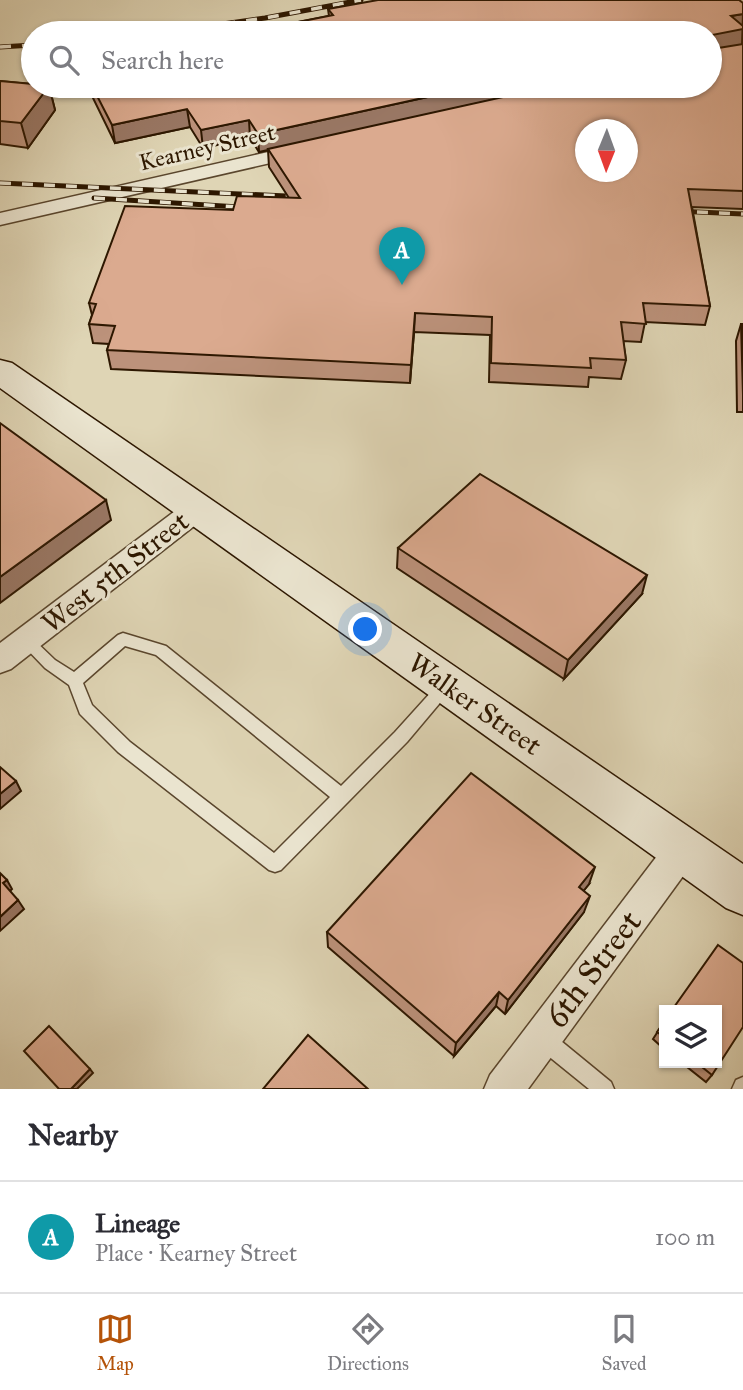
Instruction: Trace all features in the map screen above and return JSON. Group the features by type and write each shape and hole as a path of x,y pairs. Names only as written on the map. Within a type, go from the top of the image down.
{"main road":[{"name":"Walker Street","path":"0,371 743,892"}],"street":[{"name":"Kearney Street","path":"0,219 318,147"},
{"name":"West 5th Street","path":"0,660 197,509"},
{"name":"6th Street","path":"504,1089 682,849"}],"lane":[{"path":"75,681 123,639 161,650 342,797"},
{"path":"26,640 50,664 75,681 86,709 124,747 275,864 401,737 448,684"},
{"path":"542,1038 604,1089"}],"building":[{"path":"378,0 739,0 743,3 743,14 731,16 743,29 722,33 722,21 303,21 333,15 328,9"},
{"path":"743,44 743,191 688,189 710,306 643,303 646,324 621,322 626,360 590,358 591,368 491,363 492,317 415,313 411,365 107,350 115,326 89,324 96,304 89,303 125,206 233,210 237,196 300,198 268,149 499,98 722,98 722,47"},
{"path":"0,81 21,83 21,98 40,98 21,123 0,121"},
{"path":"98,98 423,98 258,134 249,120 201,130 187,109 112,125"},
{"path":"741,324 743,324 743,395"},
{"path":"0,423 106,500 0,577"},
{"path":"480,474 647,575 568,660 398,548"},
{"path":"0,767 16,781 0,794"},
{"path":"471,773 595,867 579,887 590,896 508,1000 499,992 456,1043 327,932"},
{"path":"0,873 7,880 3,883 18,900 0,917"},
{"path":"718,945 743,963 743,1027 722,1060 722,1005 676,1005"},
{"path":"49,1026 90,1069 71,1089 59,1089 24,1051"},
{"path":"308,1035 368,1089 263,1089"},
{"path":"703,1068 717,1068 712,1075"}],"railway":[{"path":"244,21 361,0"},
{"path":"0,47 21,46"},
{"path":"0,183 308,197"},
{"path":"94,198 255,208"},
{"path":"675,211 743,214"}],"place":[{"name":"Lineage","path":"402,285"}]}
